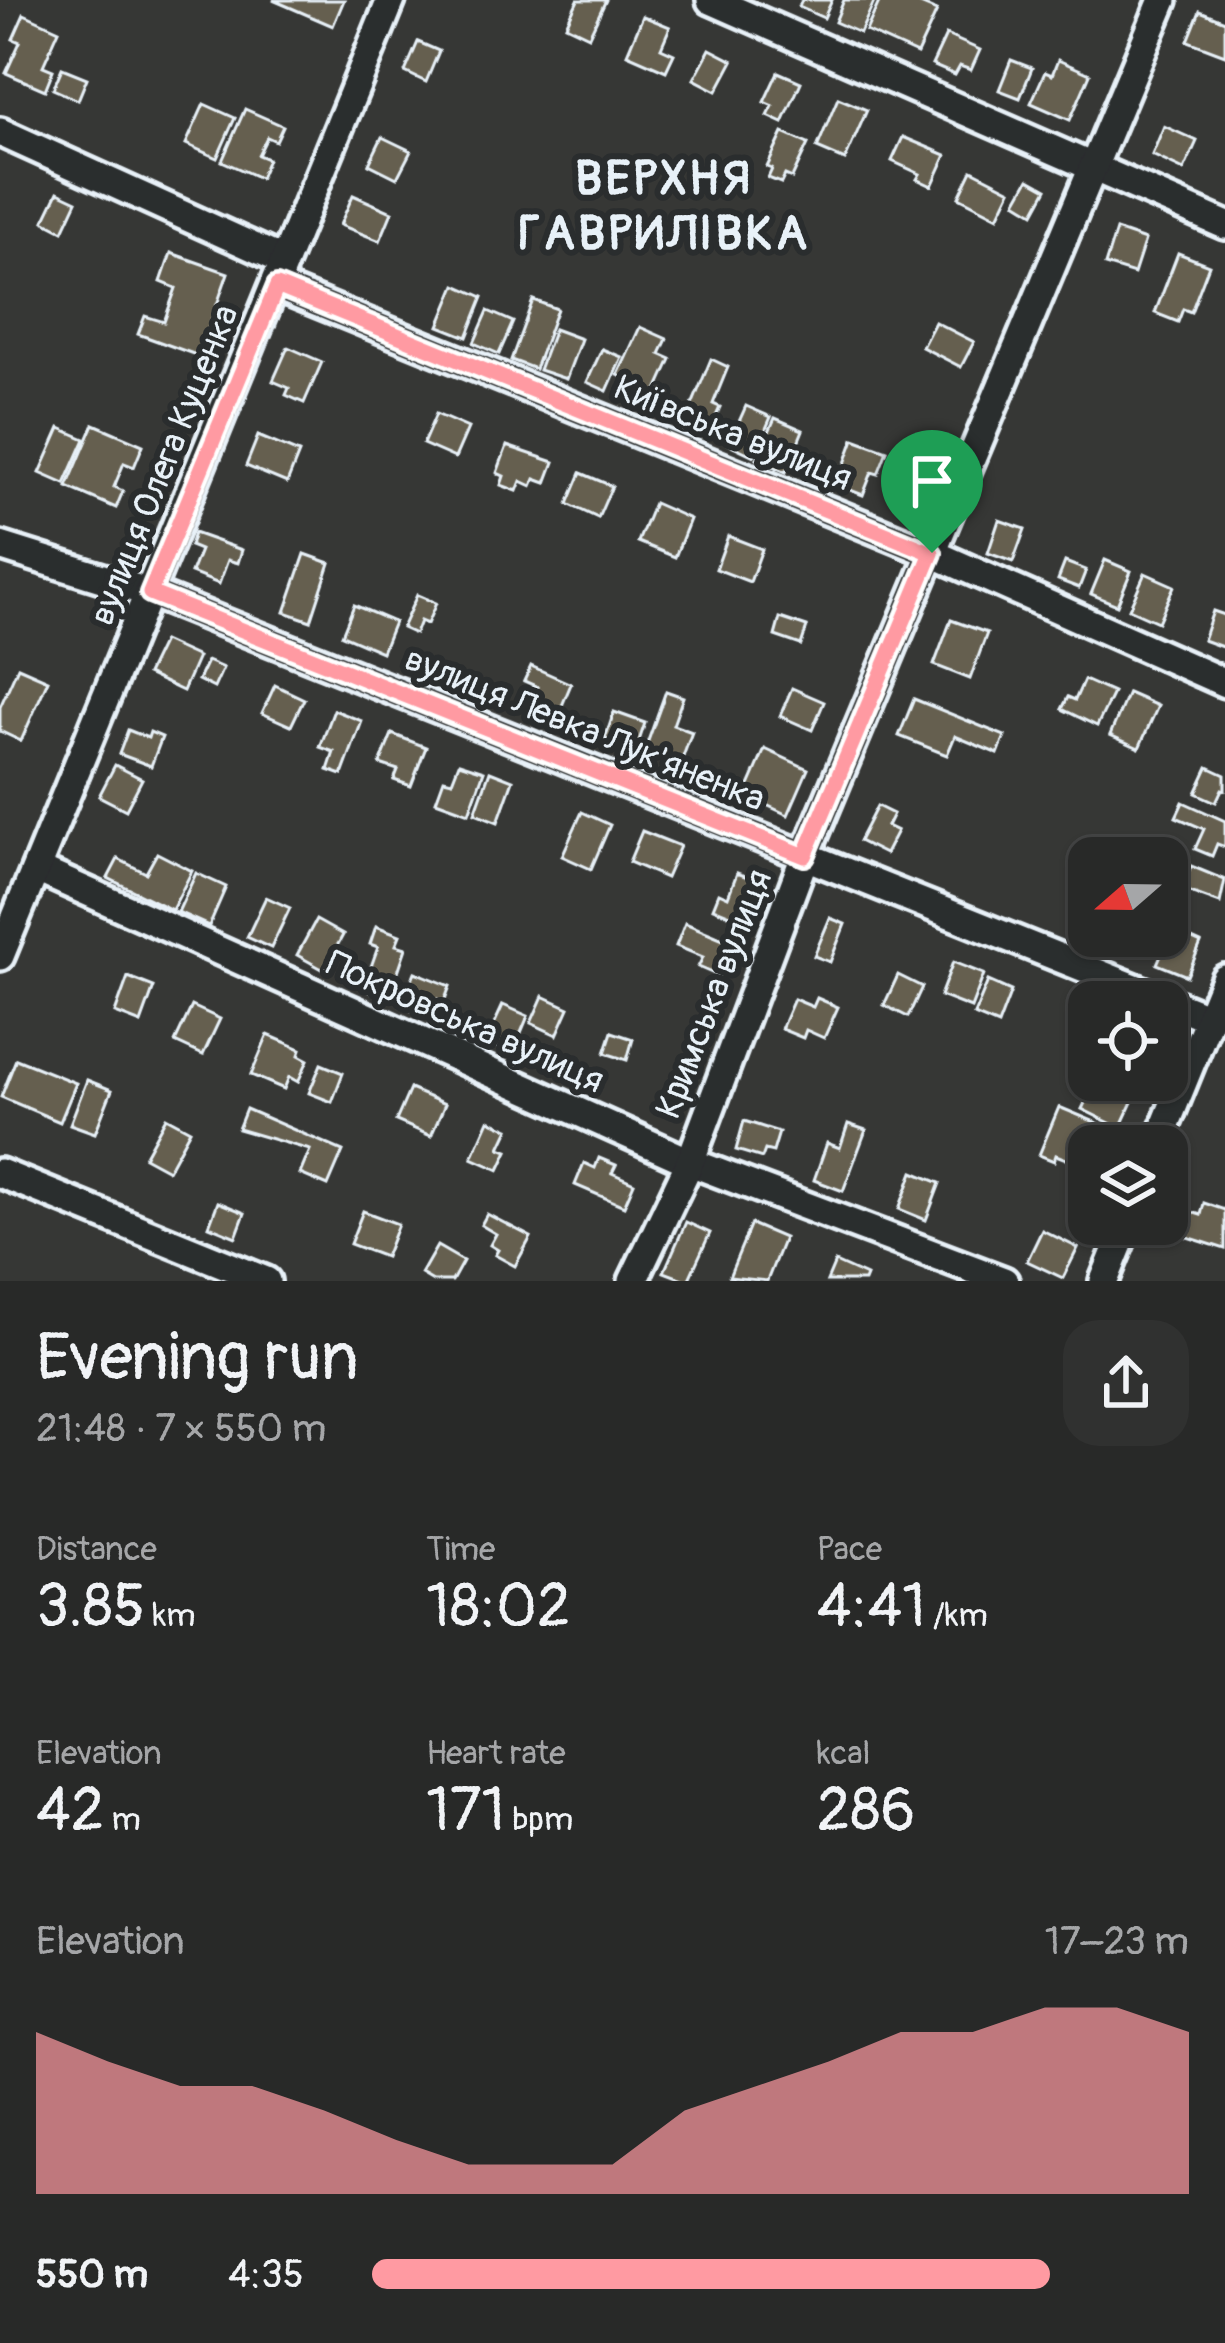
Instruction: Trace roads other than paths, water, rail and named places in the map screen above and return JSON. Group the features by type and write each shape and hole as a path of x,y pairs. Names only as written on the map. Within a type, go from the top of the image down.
{"street":[{"name":"вулиця Олега Куценка","path":"0,956 392,0"},
{"path":"711,0 1225,225"},
{"name":"Кримська вулиця","path":"633,1281 689,1162 805,856 1163,0"},
{"name":"Київська вулиця","path":"0,132 280,273 1225,683"},
{"name":"вулиця Левка Лук'яненка","path":"0,546 150,593 1207,1017"},
{"name":"Покровська вулиця","path":"37,869 689,1162 1004,1281"},
{"path":"1165,1125 1225,979"},
{"path":"0,1173 266,1281"},
{"path":"1104,1281 1118,1245"}],"district":[{"name":"ВЕРХНЯ ГАВРИЛІВКА","path":"664,206"}]}
